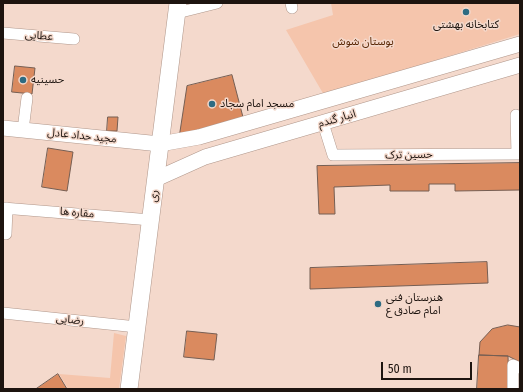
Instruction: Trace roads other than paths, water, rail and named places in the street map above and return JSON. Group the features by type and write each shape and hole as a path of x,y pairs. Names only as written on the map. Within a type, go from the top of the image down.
{"main road":[{"name":"ری","path":"129,389 178,8"}],"street":[{"path":"178,8 217,3"},
{"name":"عطایی","path":"3,33 74,39"},
{"name":"انبار گندم","path":"160,144 199,137 520,44"},
{"name":"انبار گندم","path":"156,179 205,157 520,65"},
{"path":"356,92 362,111"},
{"path":"23,130 27,98"},
{"path":"516,116 518,154"},
{"name":"حسین ترک","path":"323,122 333,156 518,154"},
{"name":"مجید حداد عادل","path":"3,128 160,144"},
{"path":"5,208 6,234"},
{"name":"مقاره ها","path":"5,208 151,220"},
{"name":"رضایی","path":"3,313 137,326"},
{"path":"513,389 516,366"}],"place":[{"name":"کتابخانه بهشتی","path":"466,12"},
{"name":"حسینیه","path":"23,80"},
{"name":"مسجد امام سجاد","path":"212,104"},
{"name":"هنرستان فنی امام صادق ع","path":"378,304"}],"park label":[{"name":"بوستان شوش","path":"363,42"}]}
